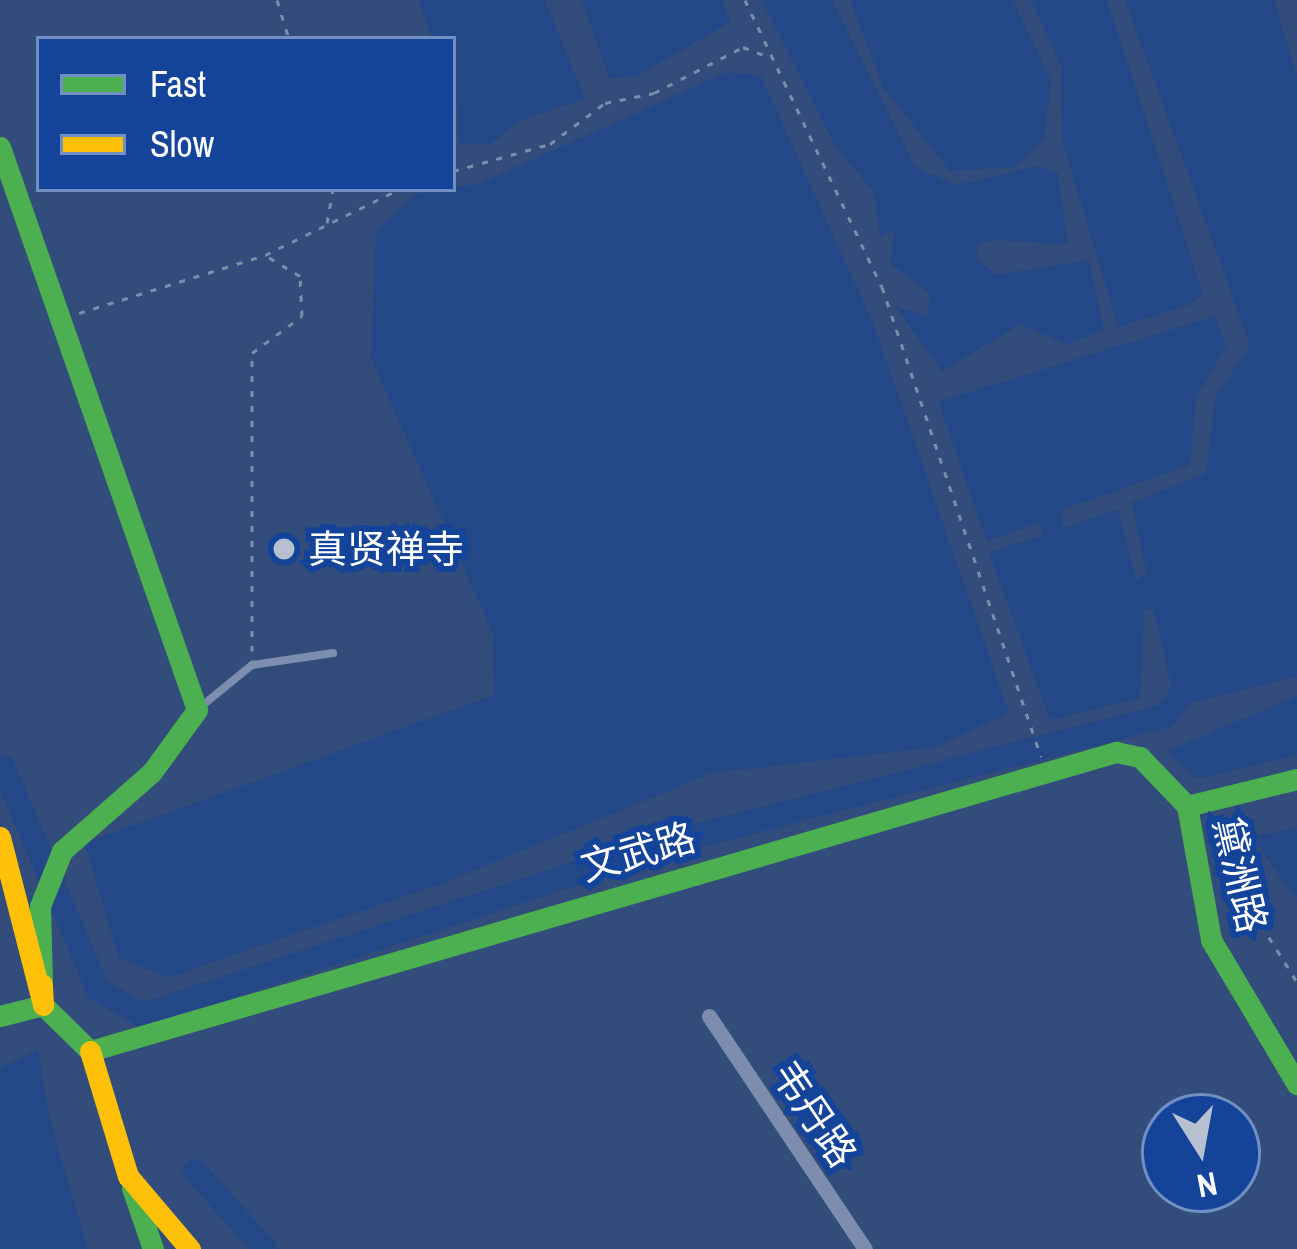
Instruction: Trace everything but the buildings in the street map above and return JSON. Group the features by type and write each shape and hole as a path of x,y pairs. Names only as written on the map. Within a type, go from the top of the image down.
{"street":[{"path":"0,147 197,710 152,772 62,851 40,906 44,1005"},
{"name":"文武路","path":"89,1051 1098,755 1140,757 1187,806"},
{"path":"1187,806 1297,779"},
{"name":"黛洲路","path":"1187,806 1211,940 1297,1084"},
{"path":"0,837 44,1005 89,1051 153,1249"},
{"path":"0,1016 44,1005"},
{"name":"韦丹路","path":"709,1016 865,1249"},
{"path":"128,1176 190,1249"}],"lane":[{"path":"197,710 252,665 333,652"}],"path":[{"path":"277,0 288,36"},
{"path":"745,0 882,287 1045,769"},
{"path":"456,170 550,144 604,103 654,93 743,47 768,56"},
{"path":"327,224 332,192"},
{"path":"63,317 265,255 394,192"},
{"path":"252,665 252,353 302,316 300,276 265,255"},
{"path":"1211,845 1297,982"}],"water":[{"path":"418,0 545,0 585,99 519,121 491,144 459,144 456,36 431,36"},
{"path":"582,0 722,0 730,22 637,76 609,78"},
{"path":"761,0 832,0 915,167 956,185 1039,166 1058,173 1068,245 996,240 978,244 976,258 996,275 1089,260 1104,330 1067,345 1021,324 942,371 895,306 927,316 931,295 891,264 894,230 880,236 874,192 836,147"},
{"path":"850,0 1013,0 1051,81 1044,139 1015,167 950,171 884,89"},
{"path":"1031,0 1107,0 1203,294 1189,305 1118,327 1062,140 1061,66"},
{"path":"1125,0 1274,0 1297,76 1297,676 1176,706 1153,608 1144,611 1140,698 1050,720 989,552 1044,535 1039,523 987,541 938,402 1215,316 1226,346 1196,398 1190,465 1061,510 1063,528 1118,509 1136,580 1147,574 1132,503 1206,473 1215,398 1250,345"},
{"path":"727,72 761,76 875,328 1009,713 936,747 712,773 443,883 167,978 119,957 84,843 494,695 493,634 371,358 376,231 416,194 456,192 456,187 481,183"},
{"path":"1297,696 1297,755 1196,779 1167,751"},
{"path":"1297,828 1297,900 1252,837"},
{"path":"38,1050 49,1117 88,1249 0,1249 0,1068"}],"waterway":[{"path":"3,767 98,990 143,1015 668,843 1166,716 1192,679"},
{"path":"195,1171 265,1249"}],"traffic: fast":[{"path":"0,147 197,710 152,772 62,851 40,906 42,984"},
{"path":"0,1016 43,1005 90,1051 1116,752 1140,757 1187,806 1297,779"},
{"path":"1187,806 1211,940 1297,1084"},
{"path":"132,1188 153,1249"}],"traffic: slow":[{"path":"0,837 43,1005 42,984"},
{"path":"90,1051 128,1176 190,1249"}],"place":[{"name":"真贤禅寺","path":"284,549"}]}
